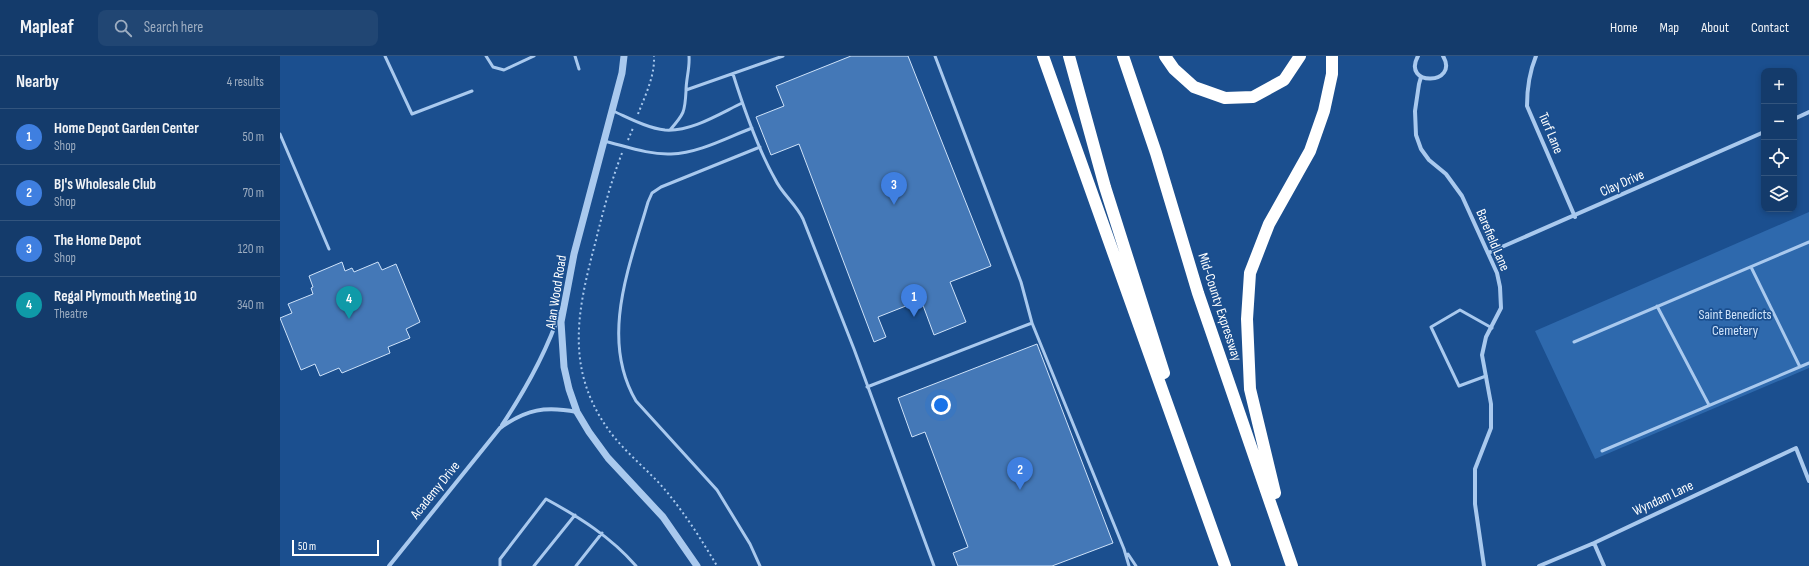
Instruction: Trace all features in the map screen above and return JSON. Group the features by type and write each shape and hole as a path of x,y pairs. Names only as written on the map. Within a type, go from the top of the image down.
{"highway":[{"path":"1043,56 1226,566"},
{"path":"1069,56 1108,194 1226,566"},
{"name":"Mid-County Expressway","path":"1123,56 1156,153 1198,293 1293,566"},
{"path":"1165,56 1174,69 1194,88 1225,98 1253,97 1284,80 1300,56"},
{"path":"1293,566 1260,435 1250,388 1246,319 1250,273 1270,224 1310,151 1324,111 1332,74 1332,56"}],"street":[{"name":"Alan Wood Road","path":"624,56 622,73 574,254 561,322 564,367 569,389 577,412 589,432 608,458 663,517 697,566"},
{"path":"1418,56 1415,64 1416,71 1422,77 1431,80 1437,78 1443,73 1445,66 1442,56"},
{"name":"Turf Lane","path":"1536,56 1530,70 1527,88 1527,106 1574,217"},
{"name":"Barefield Lane","path":"1422,77 1419,84 1415,111 1416,134 1421,150 1429,160 1446,174 1462,196 1497,273 1502,298 1501,308 1486,337 1482,354 1491,404 1491,428 1475,468 1475,504 1484,566"},
{"path":"1797,118 1809,112"},
{"name":"Clay Drive","path":"1488,253 1574,217 1761,133"},
{"name":"Academy Drive","path":"389,566 500,428 533,375 555,328 567,291"},
{"name":"Academy Drive","path":"500,428 509,422 536,410 556,408 577,412"},
{"name":"Wyndam Lane","path":"1539,566 1594,543 1796,448 1809,481"},
{"path":"1594,543 1604,566"}],"lane":[{"path":"385,56 412,114 472,91"},
{"path":"486,56 493,67 504,70 534,56"},
{"path":"488,60 490,56"},
{"path":"575,56 579,69"},
{"path":"670,130 680,117 686,104 689,56"},
{"path":"686,90 783,56"},
{"path":"935,56 1021,282 1032,323 1124,549 1129,566"},
{"path":"732,74 742,103 774,179 797,208 803,219 868,387 934,566"},
{"path":"612,111 652,127 670,130 697,124 742,103"},
{"path":"604,141 670,154 697,150 752,128"},
{"path":"280,134 329,249"},
{"path":"760,147 661,187 652,193 624,281 618,330 623,371 628,386 636,401 717,490 750,544 760,566"},
{"path":"1574,342 1809,242"},
{"path":"1751,267 1800,367"},
{"path":"1657,306 1709,405"},
{"path":"1486,376 1459,386 1431,327 1460,310 1492,328"},
{"path":"868,387 1032,323"},
{"path":"1602,451 1809,363"},
{"path":"500,566 500,559 546,499 575,515 602,534 622,550 636,566"},
{"path":"534,566 575,515"},
{"path":"576,566 602,534"},
{"path":"1124,549 1136,566"}],"green space":[{"name":"Saint Benedicts Cemetery","path":"1809,212 1809,368 1595,459 1535,331"}],"building":[{"path":"851,56 908,56 991,266 950,282 966,322 934,335 921,300 878,317 886,337 874,342 799,144 771,155 756,117 784,106 776,86"},
{"path":"342,262 345,271 352,268 354,272 378,262 382,270 396,264 420,322 406,329 410,338 388,347 390,353 342,373 339,368 320,376 315,364 301,370 280,318 292,313 288,304 313,294 311,288 313,287 309,276"},
{"path":"1037,344 1113,543 1052,566 958,566 953,553 968,547 925,432 912,437 898,398"}],"place":[{"name":"The Home Depot","path":"894,205"},
{"name":"Home Depot Garden Center","path":"914,317"},
{"name":"Regal Plymouth Meeting 10","path":"349,319"},
{"name":"BJ's Wholesale Club","path":"1020,490"}]}
